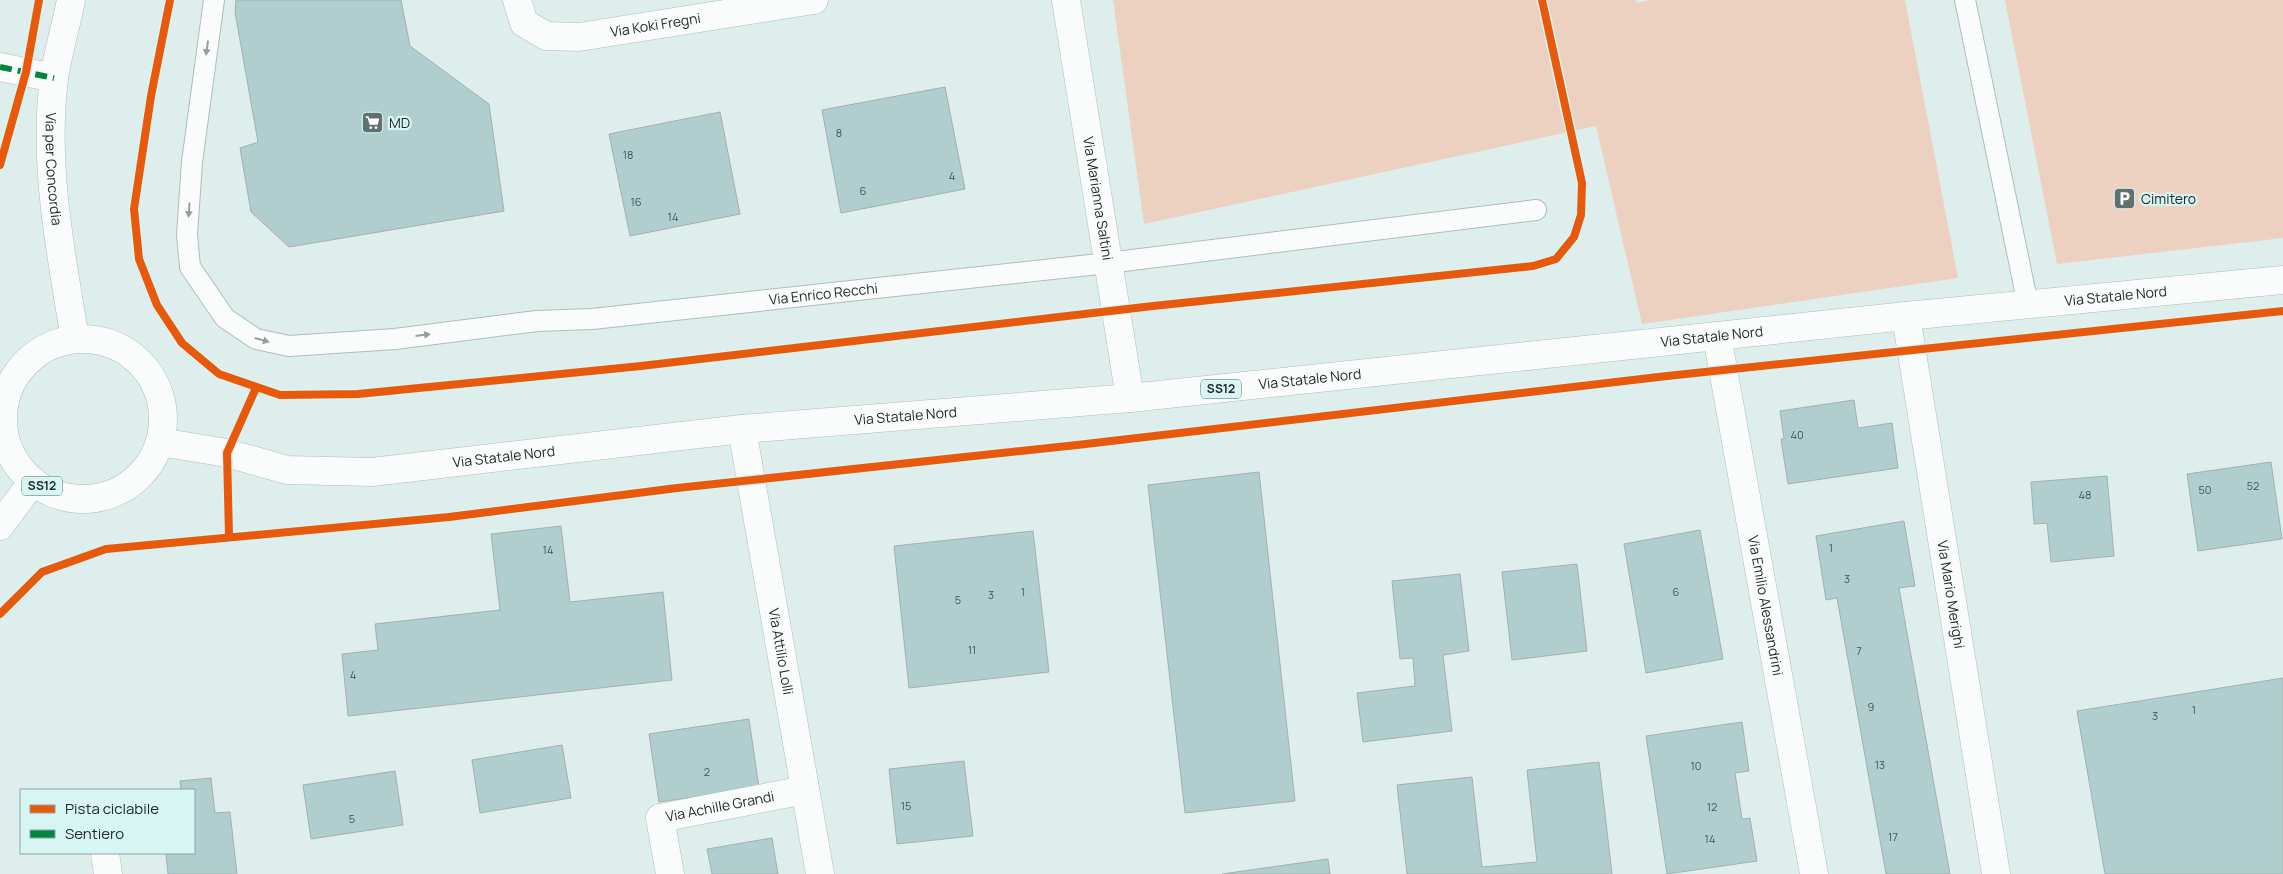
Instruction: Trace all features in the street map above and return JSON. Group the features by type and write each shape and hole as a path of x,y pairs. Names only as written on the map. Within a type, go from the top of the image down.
{"main road":[{"name":"Via per Concordia","path":"71,0 54,78 51,137 54,210 75,339"},
{"name":"Via Koki Fregni","path":"517,0 524,23 546,36 579,37 814,0"},
{"name":"Via Marianna Saltini","path":"1066,0 1130,398"},
{"path":"0,67 54,78"},
{"name":"Via Statale Nord","path":"160,442 227,453 286,470 372,472 742,429 1130,398 1906,316 2283,280"},
{"name":"Via Mario Merighi","path":"1906,316 1996,874"},
{"name":"Via Emilio Alessandrini","path":"1718,336 1814,874"},
{"name":"SS12","path":"75,339 101,340 125,350 145,367 158,390 163,416 160,442 150,462 136,479 117,492 103,496 74,498 52,492 33,481 15,460 5,435 3,409 12,383 27,361 49,346 75,339"},
{"name":"Via Attilio Lolli","path":"742,429 820,874"},
{"name":"SS12","path":"0,526 33,481"},
{"name":"Via Achille Grandi","path":"670,874 660,818 805,790"},
{"path":"105,854 108,874"}],"lane":[{"name":"Via Enrico Recchi","path":"214,0 192,162 187,235 190,267 225,318 256,339 289,346 395,339 537,321 592,319 1108,263 1536,210"},
{"path":"1965,0 2028,305"}],"shaded area":[{"path":"1113,0 1636,0 1637,3 1650,0 1905,0 1958,278 1642,324 1596,126 1144,224"},
{"path":"2005,0 2283,0 2283,238 2057,264"}],"building":[{"name":"MD","path":"236,0 401,0 410,46 489,104 504,211 289,247 251,212 240,148 258,142 235,12"},
{"path":"945,87 965,189 841,213 822,110"},
{"path":"720,112 740,214 630,236 609,134"},
{"path":"1854,400 1858,428 1892,423 1898,468 1788,484 1781,439 1784,439 1780,411"},
{"path":"2271,462 2282,539 2198,551 2187,474"},
{"path":"1259,472 1295,801 1185,813 1148,485"},
{"path":"2107,476 2114,556 2051,562 2047,523 2034,524 2031,482"},
{"path":"1904,521 1915,586 1899,588 1950,874 1886,874 1837,598 1826,600 1816,536"},
{"path":"561,526 570,602 663,592 672,680 348,716 342,654 378,650 375,624 500,610 491,534"},
{"path":"1700,530 1723,659 1646,673 1624,544"},
{"path":"1033,531 1049,672 909,688 894,546"},
{"path":"1577,564 1587,651 1512,660 1502,572"},
{"path":"1460,574 1469,651 1443,655 1452,731 1363,742 1357,693 1415,686 1413,658 1400,659 1392,581"},
{"path":"2283,678 2283,874 2105,874 2077,711"},
{"path":"749,719 759,788 659,802 649,734"},
{"path":"1742,722 1749,771 1735,773 1742,819 1750,818 1757,861 1667,874 1646,736"},
{"path":"562,745 571,798 480,813 472,760"},
{"path":"964,761 973,836 897,844 889,769"},
{"path":"1599,762 1612,874 1407,874 1397,785 1472,777 1482,867 1537,862 1527,770"},
{"path":"395,771 403,825 311,839 303,785"},
{"path":"211,778 215,813 230,812 237,874 168,874 166,854 195,854 195,789 181,789 180,781"},
{"path":"772,838 778,874 712,874 707,849"},
{"path":"1328,859 1330,874 1222,874"}],"marked path":[{"path":"0,67 54,78"}],"cycle path":[{"path":"0,165 26,72 39,0"},
{"path":"170,0 151,96 134,209 139,259 157,305 182,343 219,374 280,395 358,394 641,366 1153,306 1533,266 1556,259 1574,237 1581,215 1582,183 1542,0"},
{"path":"0,614 42,572 106,549 449,517 677,488 1077,445 1667,376 2283,311"},
{"path":"229,536 227,453 256,388"}],"place":[{"name":"MD","path":"373,123"},
{"name":"Cimitero","path":"2125,199"}]}
